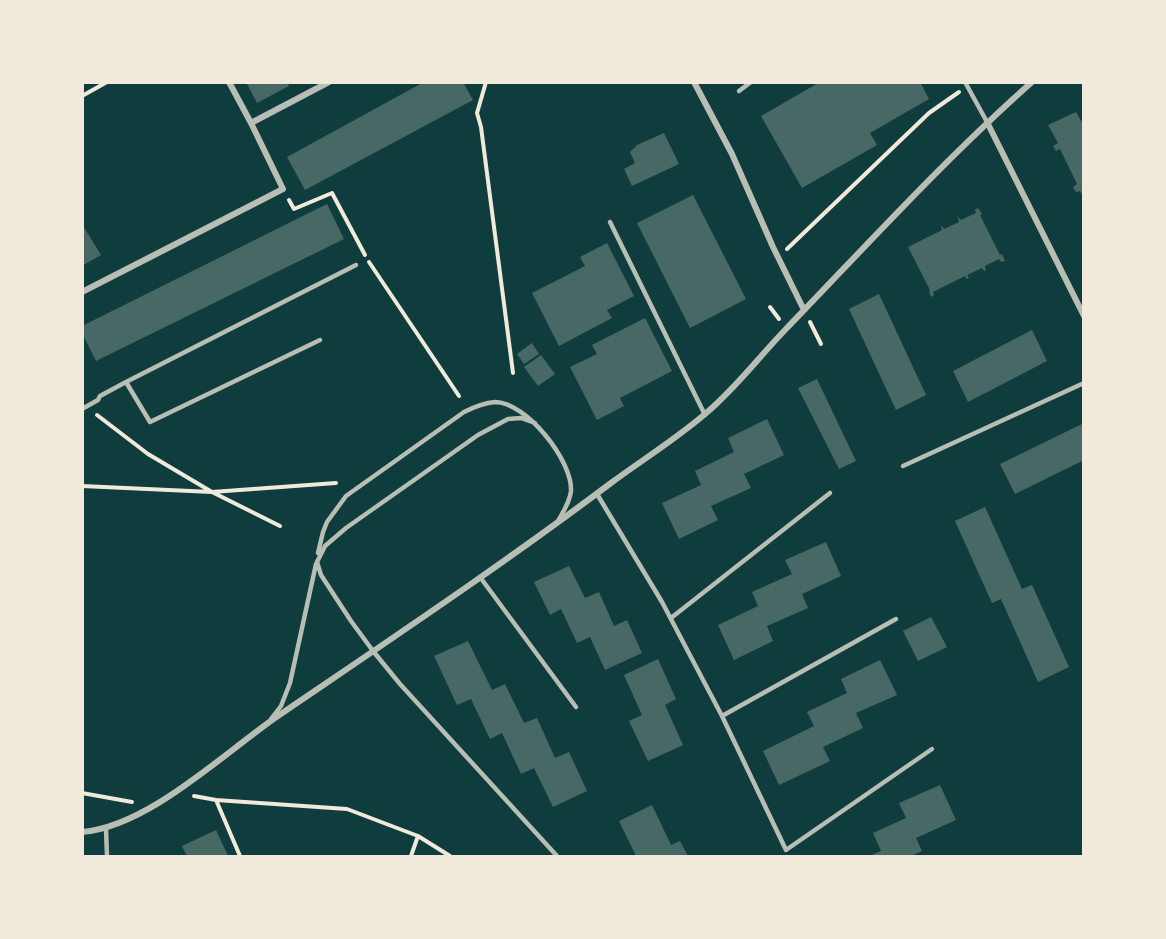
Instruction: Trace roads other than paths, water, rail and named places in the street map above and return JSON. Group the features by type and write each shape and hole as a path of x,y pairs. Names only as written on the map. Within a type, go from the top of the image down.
{"street":[{"path":"82,292 283,189 229,82"},
{"path":"251,123 329,82"},
{"path":"694,82 732,154 778,258 804,310"},
{"path":"82,832 106,829 153,808 268,722 555,526 705,415 741,381 766,349 987,122 1032,82"},
{"path":"987,122 1083,316"}],"lane":[{"path":"739,91 751,82"},
{"path":"966,85 987,122"},
{"path":"610,222 705,415"},
{"path":"82,409 126,382 356,265"},
{"path":"126,382 150,422 320,340"},
{"path":"903,466 1083,383"},
{"path":"268,722 281,706 290,683 323,532 336,507 346,496 464,412 481,404 496,402 510,405 535,423 560,457 568,474 571,491 566,509 555,526"},
{"path":"535,423 521,418 508,419 478,435 341,531 325,546 317,562 321,575 373,651 400,684 557,856"},
{"path":"671,618 830,493"},
{"path":"597,494 671,618 722,716 786,850 932,749"},
{"path":"480,577 576,707"},
{"path":"722,716 896,620"},
{"path":"106,829 107,856"}]}
